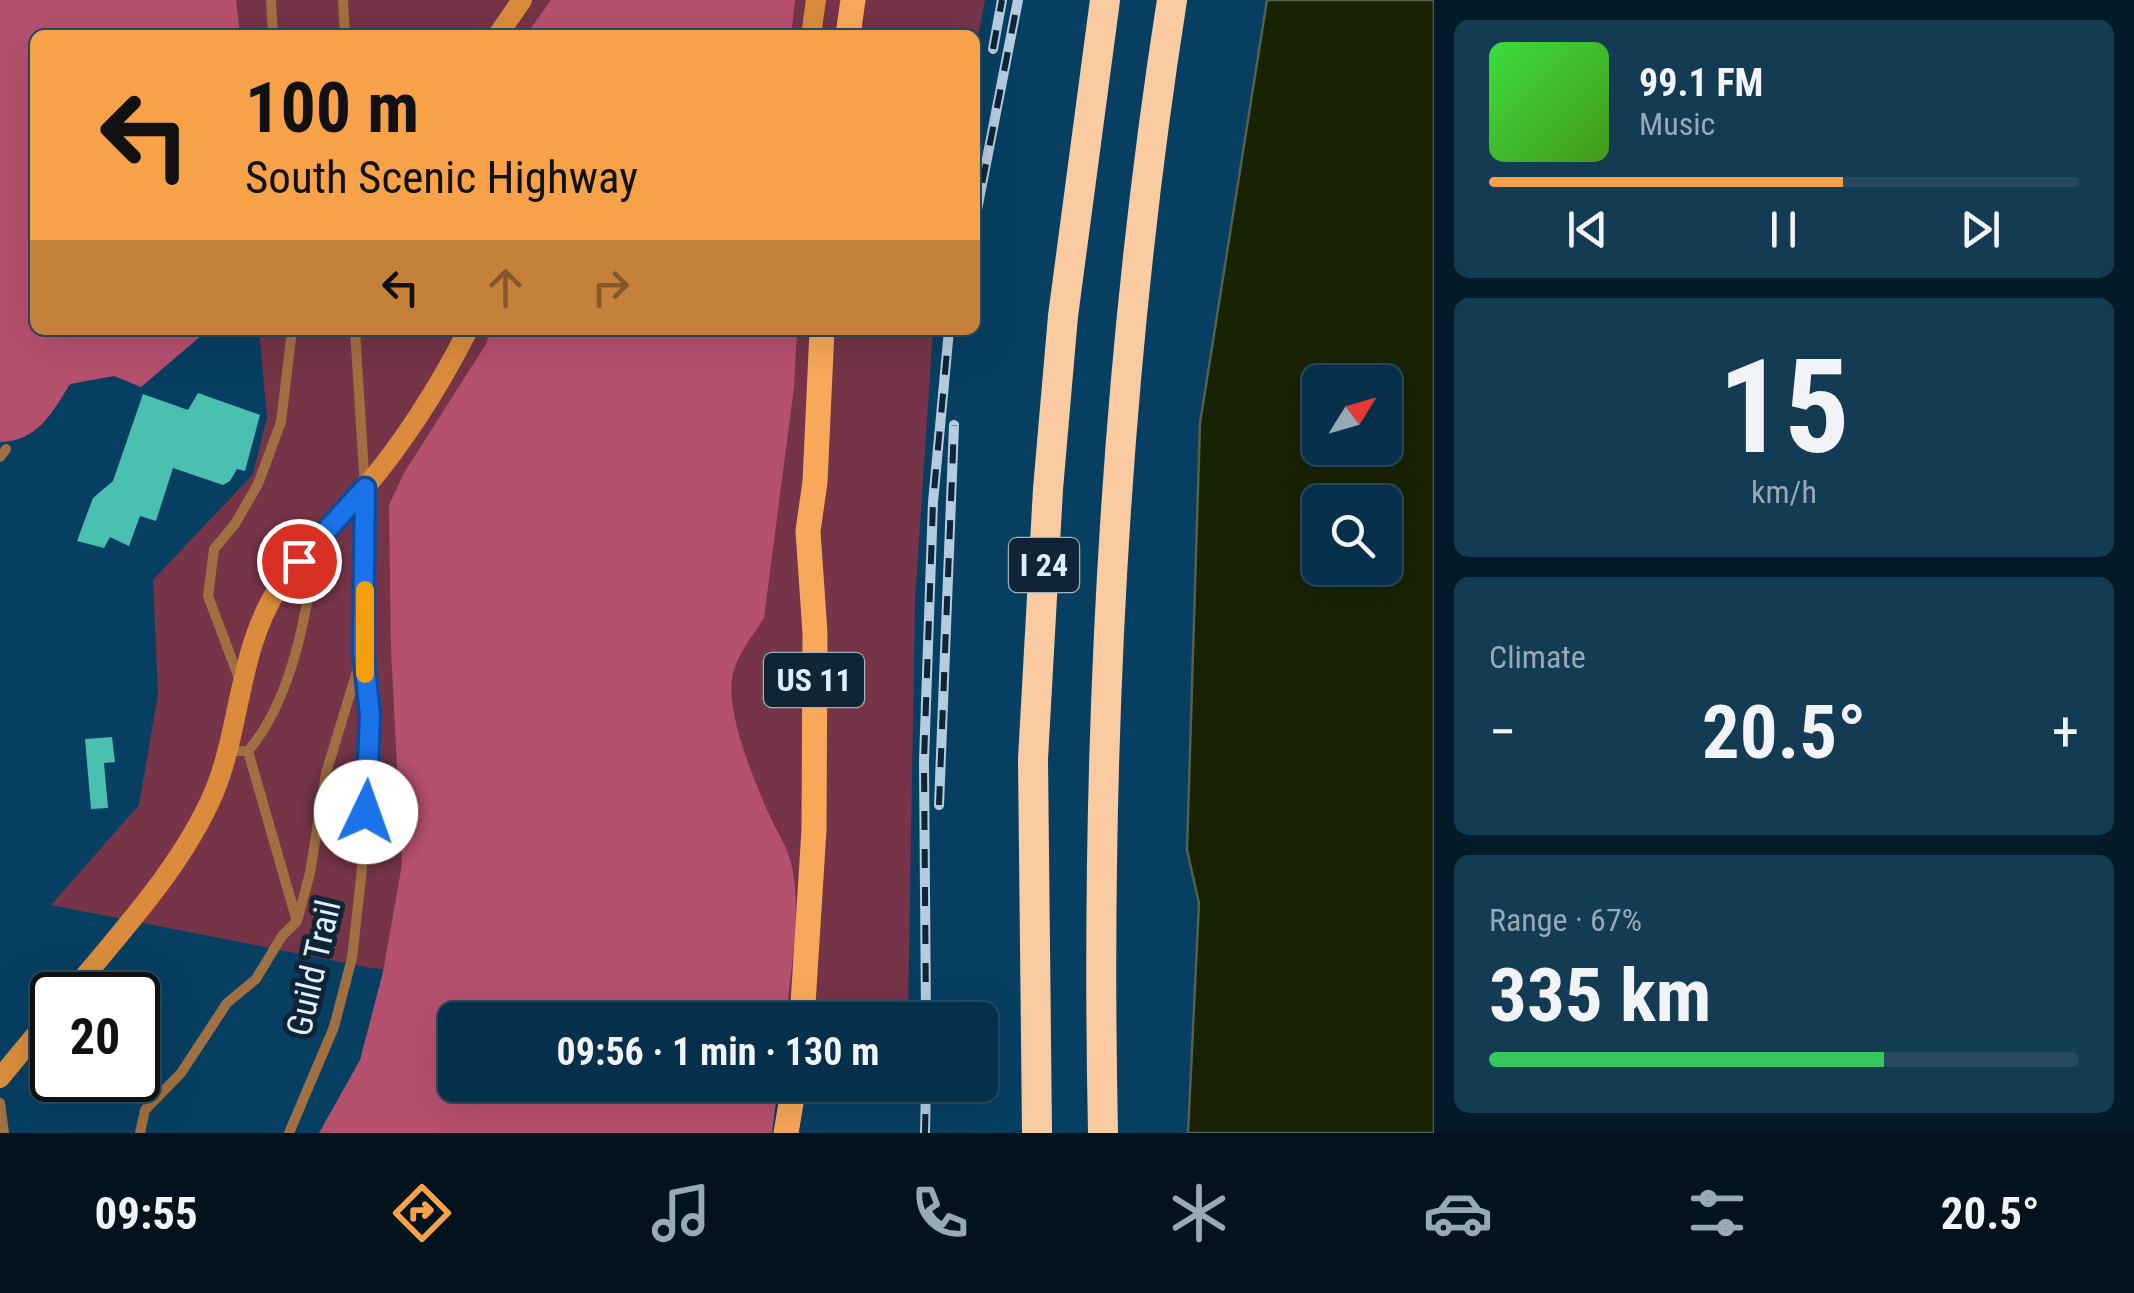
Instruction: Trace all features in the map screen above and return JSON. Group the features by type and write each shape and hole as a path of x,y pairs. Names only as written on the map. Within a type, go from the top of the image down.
{"highway":[{"name":"I 24","path":"1037,1133 1033,759 1048,488 1062,316 1105,0"},
{"name":"I 24","path":"1103,1133 1102,815 1112,549 1130,308 1172,0"}],"main road":[{"path":"501,30 522,0"},
{"path":"812,30 816,0"},
{"path":"849,30 853,0"},
{"path":"87,972 195,830 238,751 242,686 260,626 277,589 365,488 450,366 466,335"},
{"name":"US 11","path":"803,1002 814,830 815,633 808,531 815,482 822,335"},
{"path":"0,1078 30,1042"},
{"path":"786,1133 791,1102"}],"lane":[{"path":"272,0 273,30"},
{"path":"343,0 345,30"},
{"path":"242,686 208,596 214,549 235,524 258,484 281,422 291,335"},
{"name":"Guild Trail","path":"288,1133 334,1027 352,958 369,778 370,715 363,651 365,488 355,335"},
{"path":"297,921 238,751 264,732 278,704 310,594 318,538"},
{"path":"140,1133 145,1110 181,1073 227,1003 256,979 282,936 297,921 310,873 326,773 363,651"},
{"path":"0,1104 4,1133"}],"shaded area":[{"path":"0,0 236,0 240,30 30,30 30,335 202,335 141,387 114,376 70,384 34,431 0,442"},
{"path":"219,0 985,0 979,30 226,30"},
{"path":"551,0 795,0 792,30 530,30"},
{"path":"1267,0 1434,0 1434,1133 1188,1133 1199,903 1187,850 1200,423"},
{"path":"259,335 933,335 915,601 908,1002 777,1002 371,968 51,905 139,805 158,694 153,580 253,474 267,417"},
{"path":"489,335 797,335 794,387 764,618 737,663 731,694 749,764 792,867 796,924 788,1002 438,1002 438,1102 776,1102 772,1133 319,1133 360,1060 383,972 402,864 391,649 389,505 404,473"}],"building":[{"path":"198,393 260,415 245,471 237,469 223,485 173,468 156,521 140,516 129,546 110,537 104,548 77,541 93,498 113,481 143,394 188,410"},
{"path":"112,737 115,762 104,763 108,808 91,809 85,739"}],"railway":[{"path":"993,49 1002,0"},
{"path":"980,194 1018,0"},
{"path":"926,1002 924,761 933,502 949,335"},
{"path":"939,805 954,425"},
{"path":"925,1133 926,1102"}],"slow traffic":[{"path":"365,590 365,674"}],"route":[{"path":"299,561 365,488 363,651 370,715 366,812"}]}
